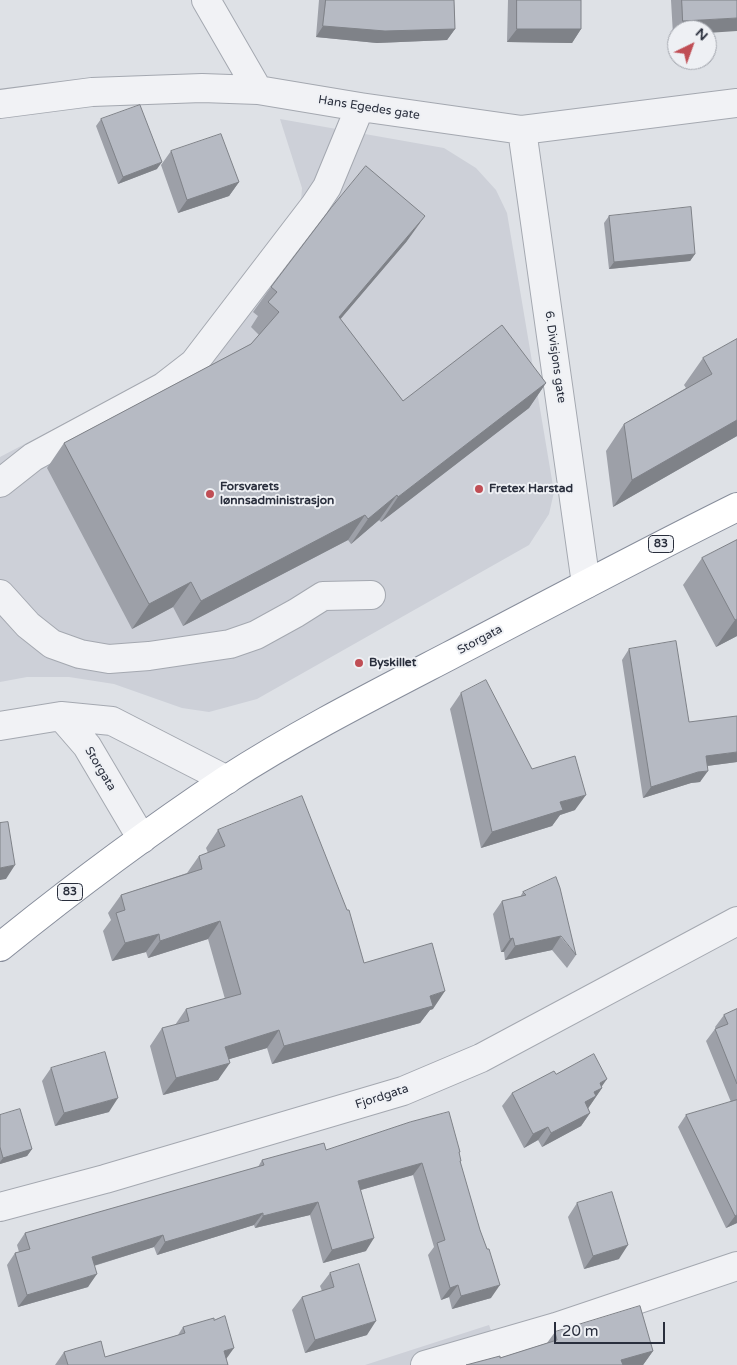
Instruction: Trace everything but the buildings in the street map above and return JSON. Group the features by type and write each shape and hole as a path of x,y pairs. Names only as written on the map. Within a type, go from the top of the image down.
{"highway":[{"name":"Storgata","path":"142,839 227,780 292,740 737,506"},
{"name":"83","path":"0,947 142,839"}],"street":[{"path":"206,0 258,90"},
{"name":"Hans Egedes gate","path":"0,104 92,92 202,88 258,90 360,107 522,130 737,103"},
{"path":"0,483 33,457 164,387 194,364 327,187 360,107"},
{"name":"6. Divisjons gate","path":"522,130 586,584"},
{"path":"0,594 28,625 52,644 80,654 109,660 230,644 256,635 323,596 372,595"},
{"path":"0,726 61,716 112,721 227,780"},
{"name":"Storgata","path":"61,716 87,746 142,839"},
{"name":"Fjordgata","path":"0,1207 114,1176 403,1091 482,1058 737,921"},
{"path":"425,1365 556,1327 737,1266"}],"shaded area":[{"path":"280,119 444,148 476,168 496,190 507,213 554,492 549,514 529,545 257,699 209,712 182,708 114,684 69,677 27,677 0,682 0,457 173,366 180,359 301,201 302,188"},
{"path":"489,1325 504,1365 365,1365"}],"place":[{"name":"Fretex Harstad","path":"479,489"},
{"name":"Forsvarets lønnsadministrasjon","path":"210,494"},
{"name":"Byskillet","path":"359,663"}]}
